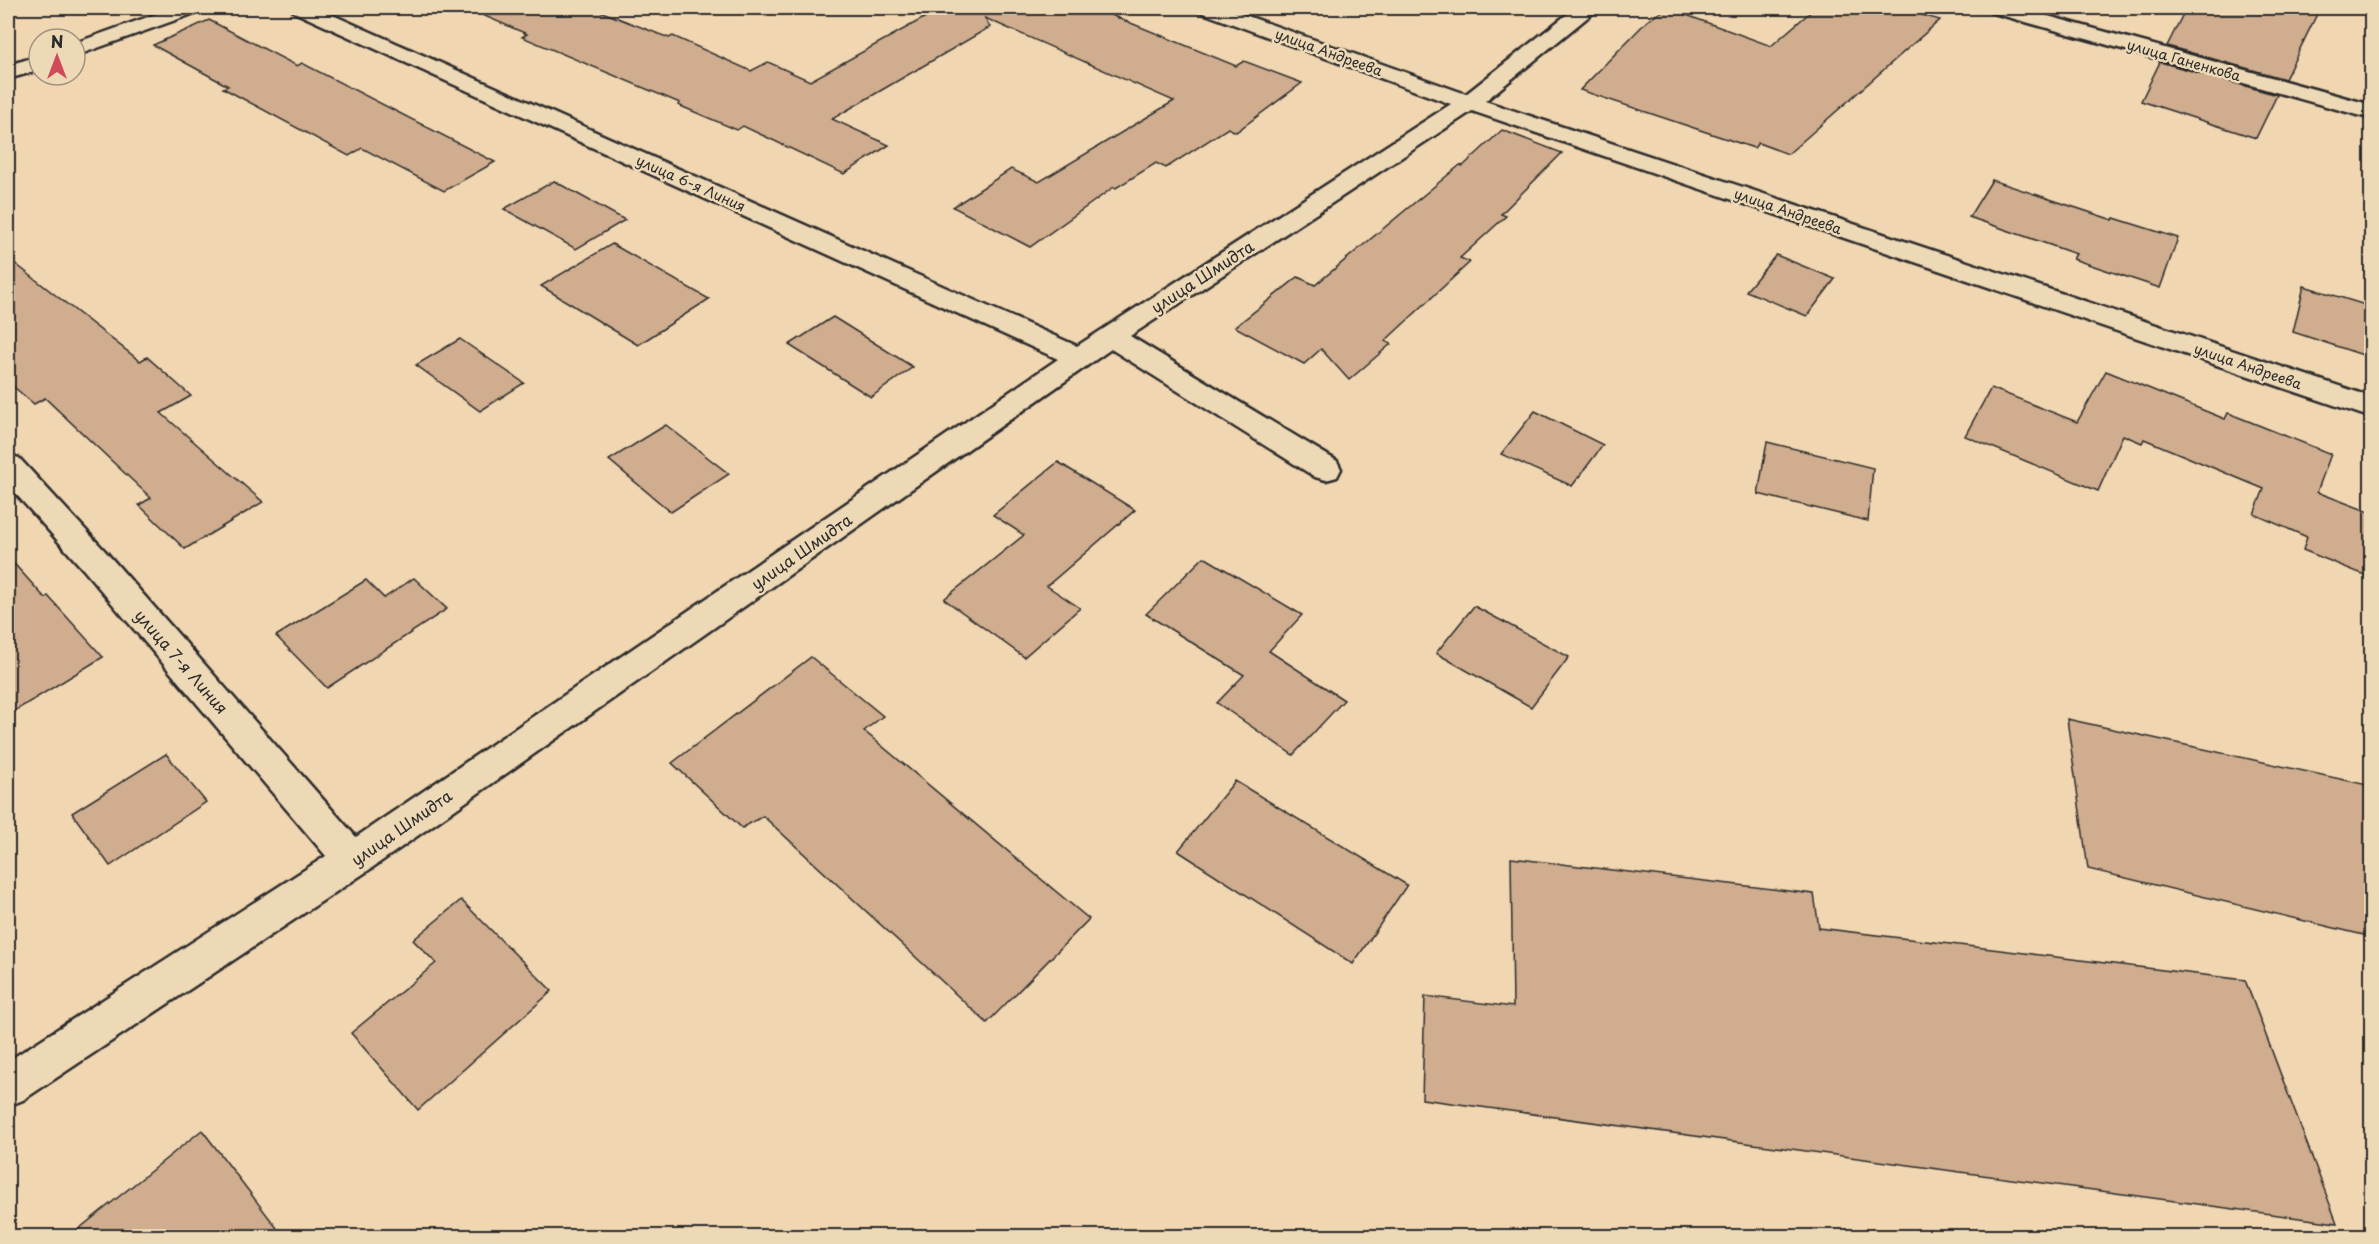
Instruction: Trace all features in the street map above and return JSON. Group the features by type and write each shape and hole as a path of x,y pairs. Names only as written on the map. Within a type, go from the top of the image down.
{"street":[{"path":"87,46 191,8"},
{"name":"улица 6-я Линия","path":"301,8 1080,358"},
{"name":"улица Андреева","path":"1207,8 1469,103 2372,408"},
{"name":"улица Шмидта","path":"8,1085 353,860 1110,336 1469,103 1587,8"},
{"name":"улица Ганенкова","path":"1997,8 2372,112"},
{"path":"8,72 27,66"},
{"path":"1110,336 1326,470"},
{"name":"улица 7-я Линия","path":"8,466 94,560 353,860"}],"building":[{"path":"466,8 592,8 669,38 673,36 751,71 768,62 810,81 942,8 1094,8 1236,66 1244,61 1302,83 1236,132 1228,128 1166,168 1156,163 1116,188 1114,187 1030,247 953,207 1011,169 1039,182 1174,101 985,18 990,27 832,119 889,145 844,174 743,126 737,130 678,105 680,103 522,37 527,34"},
{"path":"1667,8 1771,46 1815,8 1897,8 1940,20 1788,154 1758,143 1754,148 1580,90 1647,21"},
{"path":"2186,8 2320,8 2285,79 2167,46"},
{"path":"209,20 297,66 302,63 495,162 444,191 362,148 349,156 223,88 228,86 153,45"},
{"path":"2160,62 2277,95 2256,138 2141,101"},
{"path":"1502,130 1562,153 1501,214 1506,216 1460,258 1470,262 1385,341 1391,344 1349,380 1321,349 1304,364 1235,327 1298,277 1315,285 1460,165 1463,166"},
{"path":"1992,180 2113,220 2114,218 2178,238 2160,288 2073,259 2076,254 1969,217"},
{"path":"554,181 625,220 576,249 504,209"},
{"path":"612,244 709,299 638,345 541,286"},
{"path":"1776,255 1835,279 1807,316 1746,291"},
{"path":"8,258 140,361 147,357 191,396 161,413 263,502 185,549 139,505 151,498 45,398 34,404 8,382"},
{"path":"2304,286 2372,307 2372,358 2293,332"},
{"path":"833,317 913,367 871,397 789,345"},
{"path":"460,339 524,383 480,411 416,365"},
{"path":"2106,371 2225,419 2228,413 2331,454 2317,492 2372,513 2372,578 2303,550 2307,537 2254,514 2264,489 2144,439 2142,443 2123,435 2098,491 1965,436 1991,388 2077,422"},
{"path":"1535,411 1603,445 1572,486 1501,454"},
{"path":"666,425 729,474 671,512 609,460"},
{"path":"1767,442 1873,468 1868,521 1758,494"},
{"path":"1058,462 1135,510 1047,586 1080,608 1024,657 944,599 1024,535 993,515"},
{"path":"8,557 45,598 48,596 103,657 8,715"},
{"path":"1204,557 1302,615 1269,651 1344,700 1293,755 1217,703 1244,675 1146,614"},
{"path":"414,578 447,609 327,688 276,636 366,580 384,598"},
{"path":"1474,606 1569,657 1531,707 1436,653"},
{"path":"811,657 883,716 864,731 1089,919 987,1023 763,816 742,828 672,763"},
{"path":"2067,719 2372,786 2372,937 2088,869"},
{"path":"166,754 206,802 110,866 72,813"},
{"path":"1235,781 1407,885 1353,964 1178,851"},
{"path":"1511,858 1814,894 1819,928 2245,980 2337,1223 1422,1099 1425,996 1513,1007"},
{"path":"461,900 552,991 418,1110 351,1033 436,963 413,940"},
{"path":"202,1130 283,1236 70,1236"}]}
